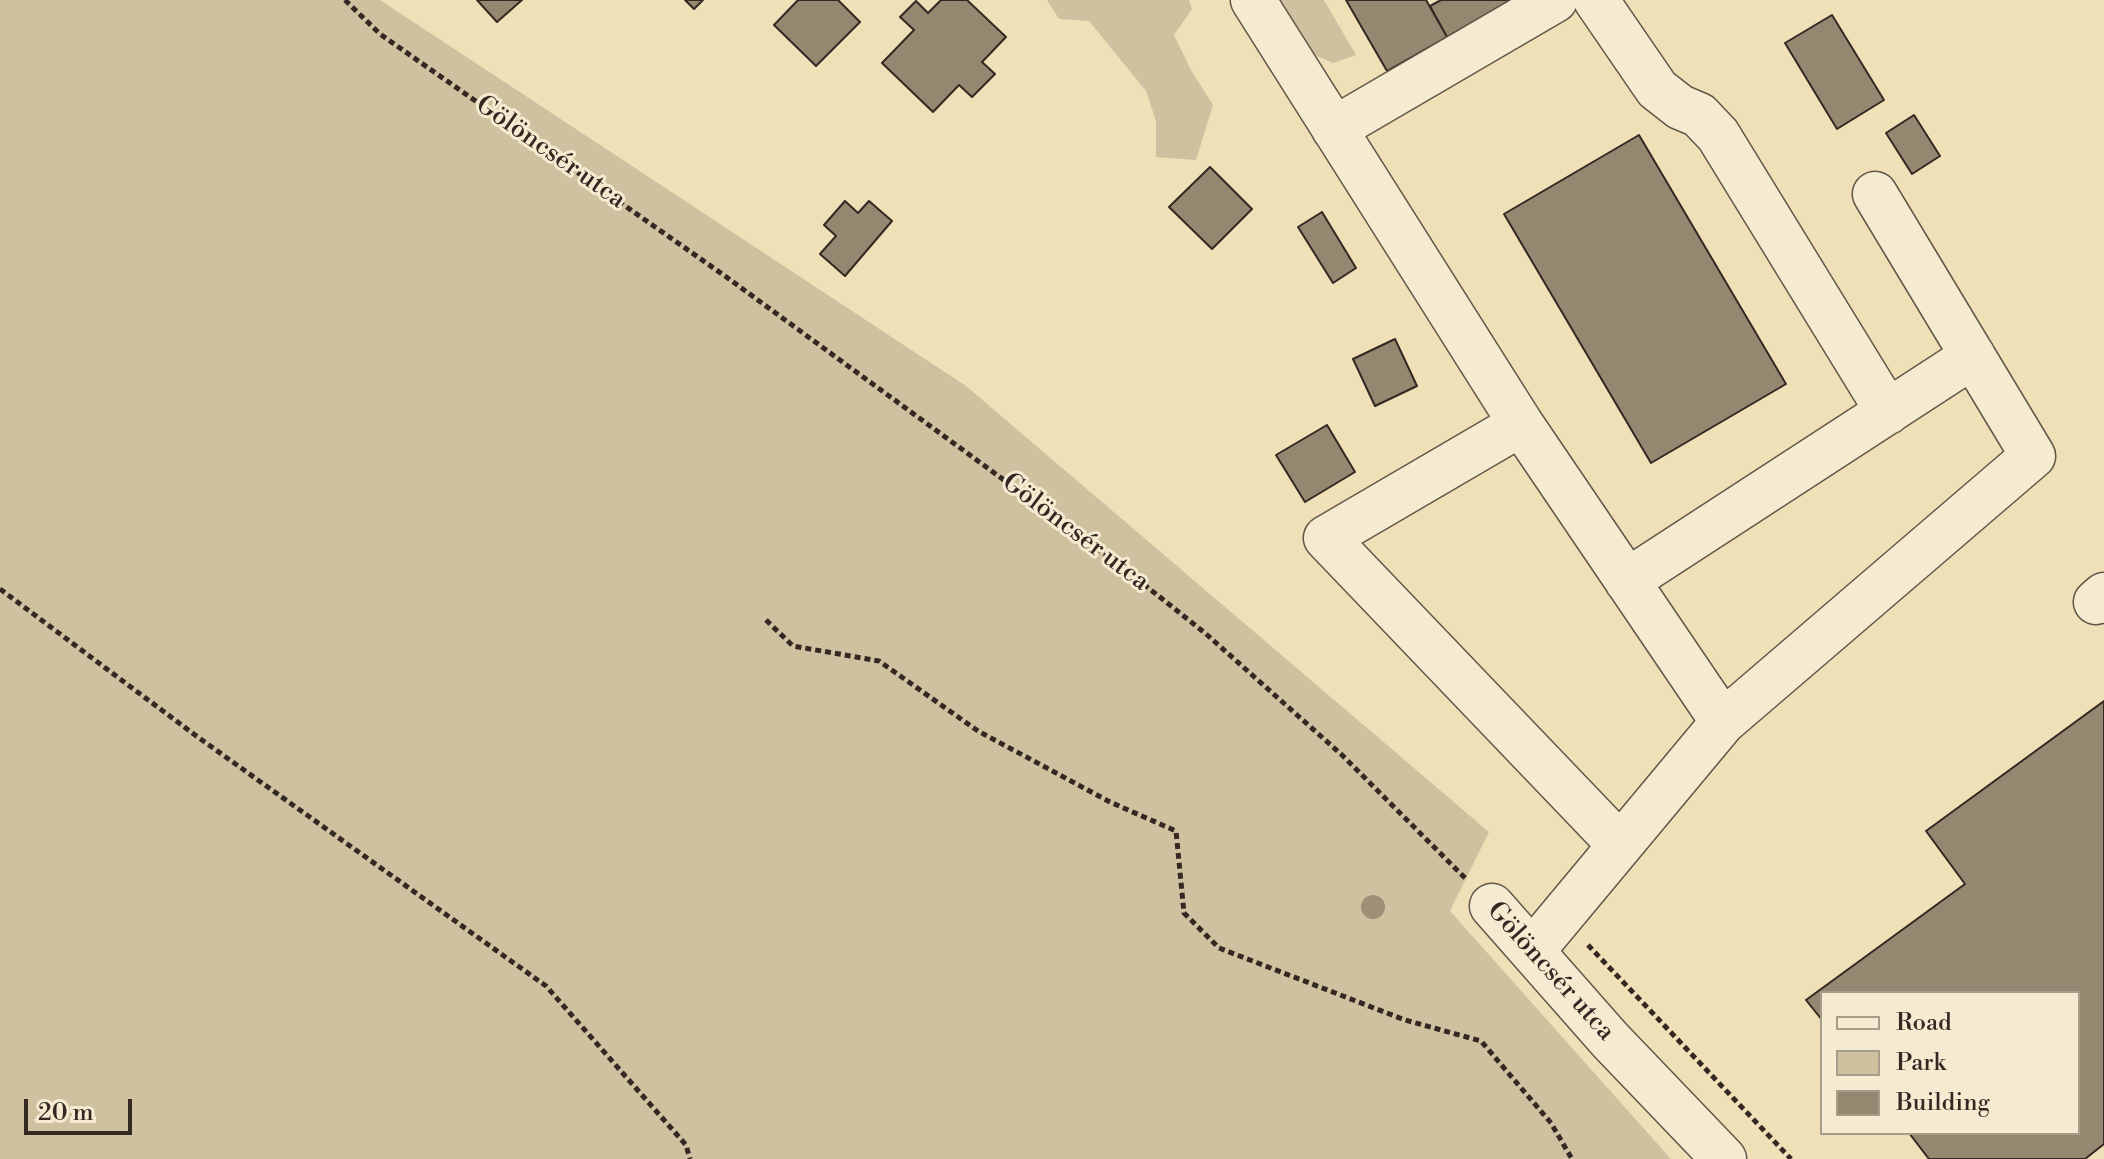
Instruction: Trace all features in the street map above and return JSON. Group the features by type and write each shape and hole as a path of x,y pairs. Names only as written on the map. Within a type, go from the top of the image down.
{"street":[{"path":"1253,0 1521,424 1723,722"},
{"path":"1334,129 1555,0"},
{"path":"1596,0 1657,89 1680,107 1699,115 1718,135 1888,412"},
{"path":"1533,950 1723,722 2033,456 1875,194"},
{"path":"1627,581 1973,356"},
{"path":"1521,424 1326,538 1620,845"},
{"name":"Gölöncsér utca","path":"1492,906 1610,1040 1724,1159"}],"path":[{"name":"Gölöncsér utca","path":"345,0 380,34 738,285 1112,559 1205,633 1342,755 1492,906"},
{"path":"0,589 195,735 546,986 686,1145 690,1159"},
{"path":"766,620 793,646 879,661 978,731 1110,802 1176,831 1184,913 1219,948 1405,1020 1481,1041 1551,1123 1572,1159"},
{"path":"1560,917 1791,1159"}],"green space":[{"path":"0,0 380,0 966,386 1489,832 1450,911 1671,1159 0,1159"},
{"path":"1047,0 1189,0 1192,9 1174,35 1213,105 1196,160 1156,157 1156,121 1146,91 1089,21 1059,19"},
{"path":"1278,0 1324,0 1356,55 1333,63 1312,54"}],"building":[{"path":"477,0 522,0 497,22"},
{"path":"685,0 703,0 694,9"},
{"path":"798,0 838,0 860,22 816,66 774,25"},
{"path":"941,0 967,0 1006,37 982,62 995,74 972,97 959,85 933,112 882,63 914,30 900,17 916,1 928,13"},
{"path":"1346,0 1426,0 1447,37 1387,71"},
{"path":"1441,0 1511,0 1447,37 1430,6"},
{"path":"1832,15 1884,100 1837,129 1785,43"},
{"path":"1914,115 1940,156 1912,174 1886,133"},
{"path":"1639,135 1786,384 1651,463 1504,214"},
{"path":"1210,167 1252,209 1212,249 1169,207"},
{"path":"845,201 858,213 869,201 892,221 845,276 820,254 836,236 824,225"},
{"path":"1322,212 1356,268 1333,283 1298,227"},
{"path":"1395,339 1417,386 1375,406 1353,359"},
{"path":"1327,425 1355,472 1305,502 1276,455"},
{"path":"2104,701 2104,1144 2085,1159 1929,1159 1911,1135 2080,1135 2080,991 1820,991 1820,1018 1806,1000 1965,884 1926,831"}]}
